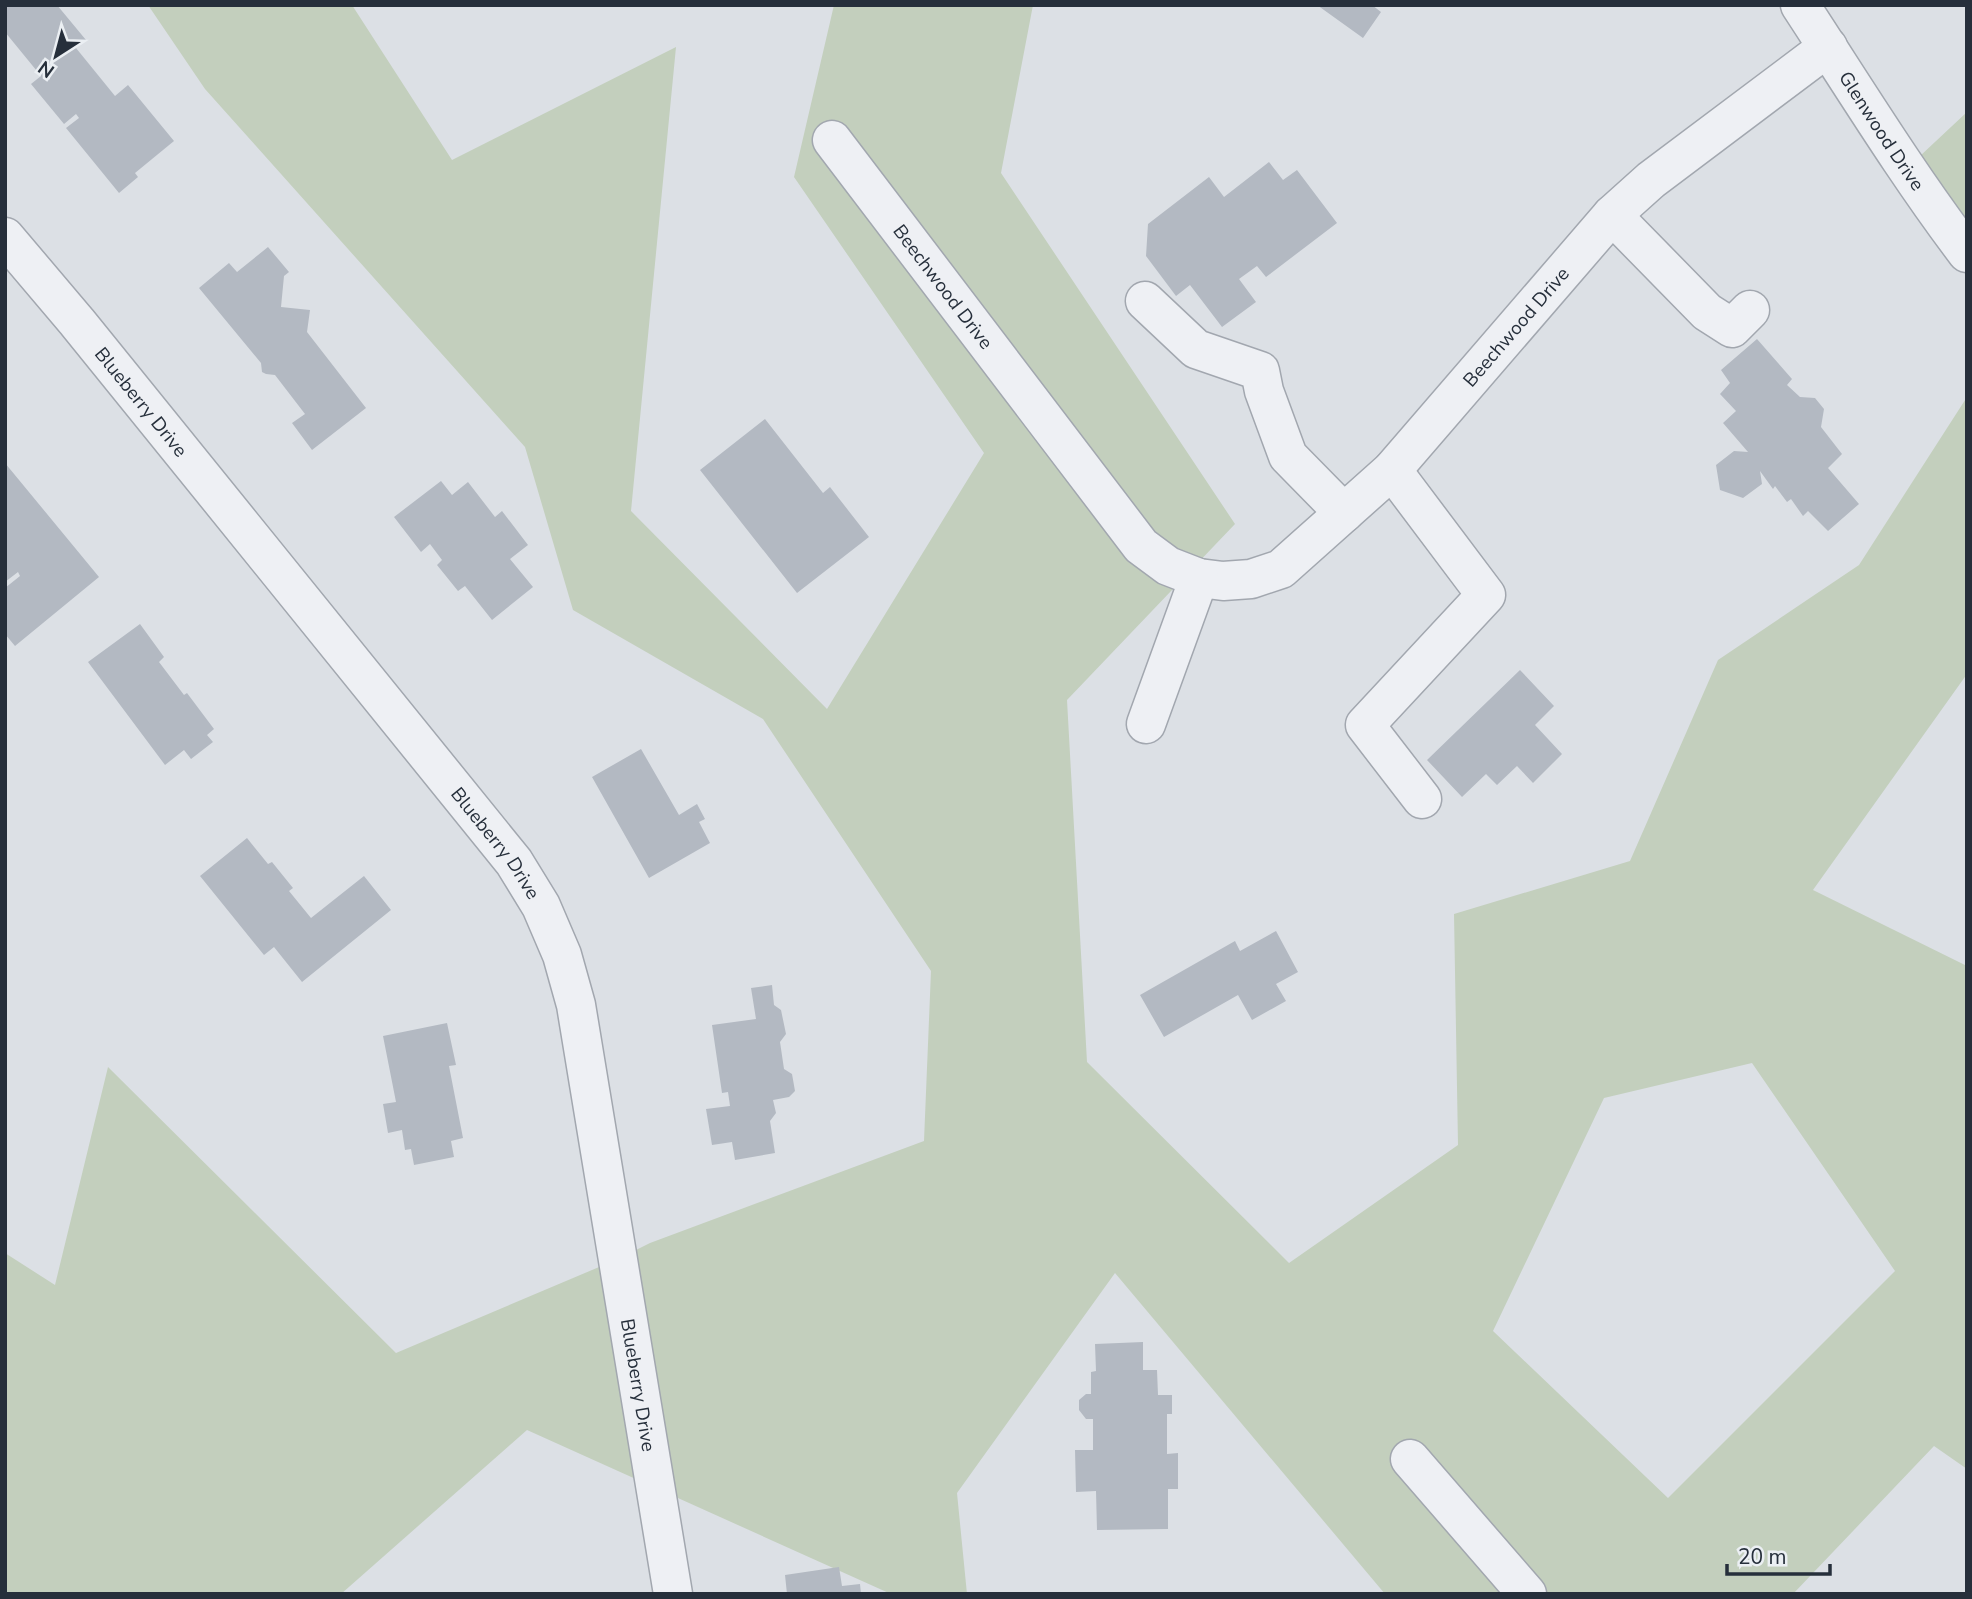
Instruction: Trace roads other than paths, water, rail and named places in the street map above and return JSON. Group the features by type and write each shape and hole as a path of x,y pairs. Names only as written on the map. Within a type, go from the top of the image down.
{"street":[{"name":"Glenwood Drive","path":"1800,5 1866,110 1934,210 1967,253"},
{"name":"Beechwood Drive","path":"832,139 1140,546 1168,566 1199,578 1251,579 1281,569 1392,470 1612,215 1651,180 1828,47"},
{"path":"1612,215 1707,312 1732,328 1750,310"},
{"name":"Blueberry Drive","path":"5,237 77,322 514,862 541,906 562,955 576,1005 673,1594"},
{"path":"1145,301 1196,349 1260,370 1264,391 1288,456 1344,513"},
{"path":"1392,470 1486,596 1365,725 1422,799"},
{"path":"1146,724 1199,578"},
{"path":"1410,1458 1527,1594"}]}
